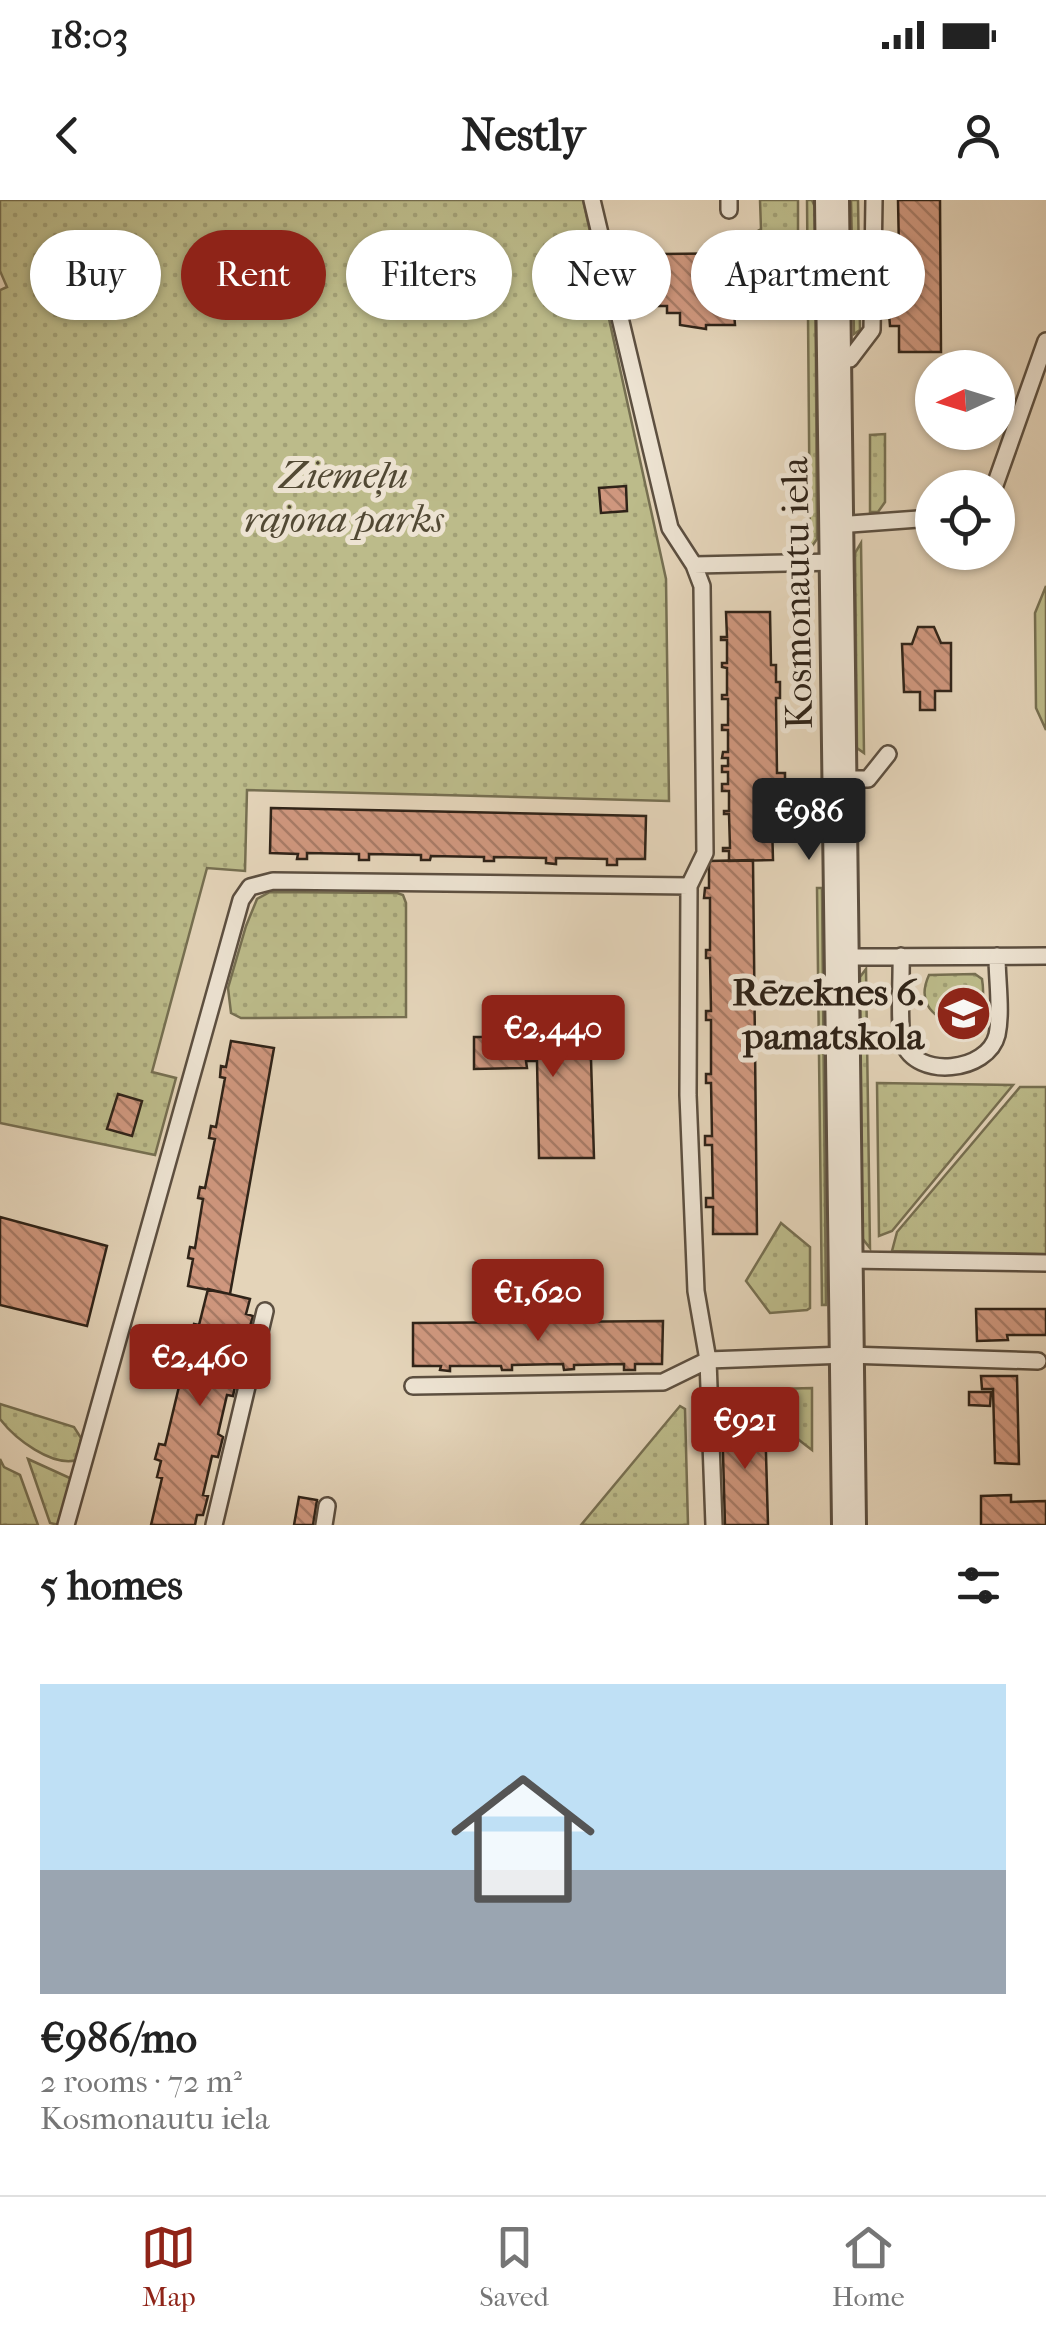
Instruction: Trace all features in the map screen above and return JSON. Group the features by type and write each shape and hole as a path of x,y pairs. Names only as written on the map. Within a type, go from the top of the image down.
{"street":[{"name":"Kosmonautu iela","path":"832,200 850,1525"}],"lane":[{"path":"592,200 670,528 694,565 702,586 705,853 688,886 688,1095 696,1291 708,1360 714,1525"},
{"path":"833,359 850,359 872,330 874,200"},
{"path":"1001,470 1043,360 1046,341"},
{"path":"837,525 915,519"},
{"path":"694,565 837,562"},
{"path":"840,779 868,779 888,754"},
{"path":"66,1525 232,926 250,887 273,881 688,886"},
{"path":"901,956 903,1042 912,1055 930,1065 959,1066 976,1062 988,1052 996,1036 997,956"},
{"path":"841,957 1046,956"},
{"path":"847,1260 1046,1263"},
{"path":"214,1525 265,1312"},
{"path":"413,1386 663,1382 708,1360 847,1354 1038,1361"},
{"path":"324,1525 327,1506"}],"green space":[{"name":"Ziemeļu rajona parks","path":"0,200 583,200 590,230 532,230 532,320 609,320 666,579 669,801 247,790 245,871 207,868 152,1072 176,1078 155,1155 0,1123 0,290 7,287 0,271"},
{"path":"760,200 798,200 798,230 761,229"},
{"path":"807,200 812,200 815,230 807,230"},
{"path":"851,200 858,200 858,230 852,230"},
{"path":"808,320 816,320 817,539 810,549"},
{"path":"854,320 860,320 860,330 854,334"},
{"path":"885,434 885,502 878,512 870,512 870,435"},
{"path":"861,543 864,753 857,748 855,553"},
{"path":"1046,586 1046,730 1036,708 1035,613"},
{"path":"817,888 822,888 826,1305 822,1305"},
{"path":"270,892 403,895 406,1017 241,1018 231,1013 228,988 246,926 257,899"},
{"path":"866,969 870,1248 862,1238 860,977"},
{"path":"975,974 982,979 982,1004 969,1020 952,1024 927,1005 929,975"},
{"path":"877,1083 1013,1085 892,1231 879,1236"},
{"path":"1020,1087 1046,1087 1046,1254 892,1251 897,1232"},
{"path":"781,1223 810,1247 807,1310 770,1313 746,1281"},
{"path":"812,1388 812,1450 784,1425 775,1409 773,1389"},
{"path":"764,1389 766,1412 717,1413 716,1401 724,1390"},
{"path":"0,1404 74,1427 81,1438 77,1460 57,1459 24,1443 0,1419"},
{"path":"680,1406 685,1409 688,1525 581,1525"},
{"path":"0,1459 4,1467 20,1475 38,1525 0,1525"},
{"path":"28,1459 72,1479 59,1525 50,1523"}],"building":[{"path":"898,200 940,200 941,350 899,352 899,326 890,326 890,320 925,320 925,230 899,230"},
{"path":"671,254 691,254 691,320 735,320 735,325 706,325 706,329 680,325 680,313 671,313"},
{"path":"626,486 627,511 601,513 599,488"},
{"path":"726,612 770,612 771,665 776,665 776,682 780,682 780,698 776,698 777,773 785,773 785,792 777,792 777,823 772,823 773,860 729,861 729,851 723,851 730,848 729,814 724,814 729,811 729,791 722,791 722,784 728,784 728,772 722,772 722,766 728,766 728,758 722,758 723,752 728,752 728,730 722,730 722,725 728,725 728,699 722,699 722,695 727,695 727,668 722,663 727,663 727,640 721,640 727,637"},
{"path":"918,627 934,627 941,643 951,643 951,691 935,691 935,710 920,710 920,692 904,692 902,644 912,644"},
{"path":"271,808 646,816 645,859 617,859 617,865 607,865 607,859 556,858 556,864 546,863 546,858 494,857 494,861 484,861 484,857 431,856 430,860 421,860 421,855 369,854 369,860 359,860 359,854 307,853 307,859 297,859 298,854 270,853"},
{"path":"753,860 757,1234 713,1234 713,1207 706,1207 706,1198 713,1198 712,1145 705,1145 705,1136 712,1136 711,1083 706,1083 706,1074 711,1074 711,1020 706,1020 706,1011 711,1011 710,958 706,958 706,950 710,950 710,898 704,898 705,888 709,888 709,861"},
{"path":"538,1013 593,1013 590,1026 594,1158 539,1158 537,1061 526,1061 527,1068 474,1069 474,1037 526,1037 526,1043 538,1043"},
{"path":"231,1041 274,1048 230,1294 188,1286 193,1259 188,1258 190,1247 195,1248 203,1199 198,1198 200,1187 205,1188 215,1139 209,1138 211,1126 216,1127 225,1078 220,1077 221,1066 226,1067"},
{"path":"118,1094 142,1101 132,1136 107,1129"},
{"path":"0,1217 107,1246 87,1326 0,1305"},
{"path":"208,1289 250,1299 246,1314 253,1316 247,1336 242,1335 232,1374 237,1376 233,1396 227,1395 218,1434 223,1437 218,1457 212,1456 203,1495 208,1496 203,1515 197,1515 195,1525 151,1525 162,1478 157,1477 161,1461 155,1459 159,1444 165,1445 194,1324 199,1325"},
{"path":"976,1309 1046,1309 1046,1335 1007,1335 1008,1340 977,1341"},
{"path":"663,1321 662,1364 635,1364 635,1370 624,1370 624,1364 574,1365 574,1369 564,1370 563,1364 512,1365 512,1370 502,1370 501,1366 450,1366 450,1371 440,1370 441,1366 413,1366 413,1323"},
{"path":"981,1376 1017,1376 1019,1464 995,1463 993,1389 982,1389"},
{"path":"969,1392 991,1392 990,1406 969,1405"},
{"path":"722,1418 765,1418 768,1525 725,1525"},
{"path":"1011,1495 1011,1502 1046,1501 1046,1525 981,1525 981,1496"},
{"path":"299,1497 317,1500 313,1525 294,1525"}],"place":[{"name":"Rēzeknes 6. pamatskola","path":"963,1014"}]}
